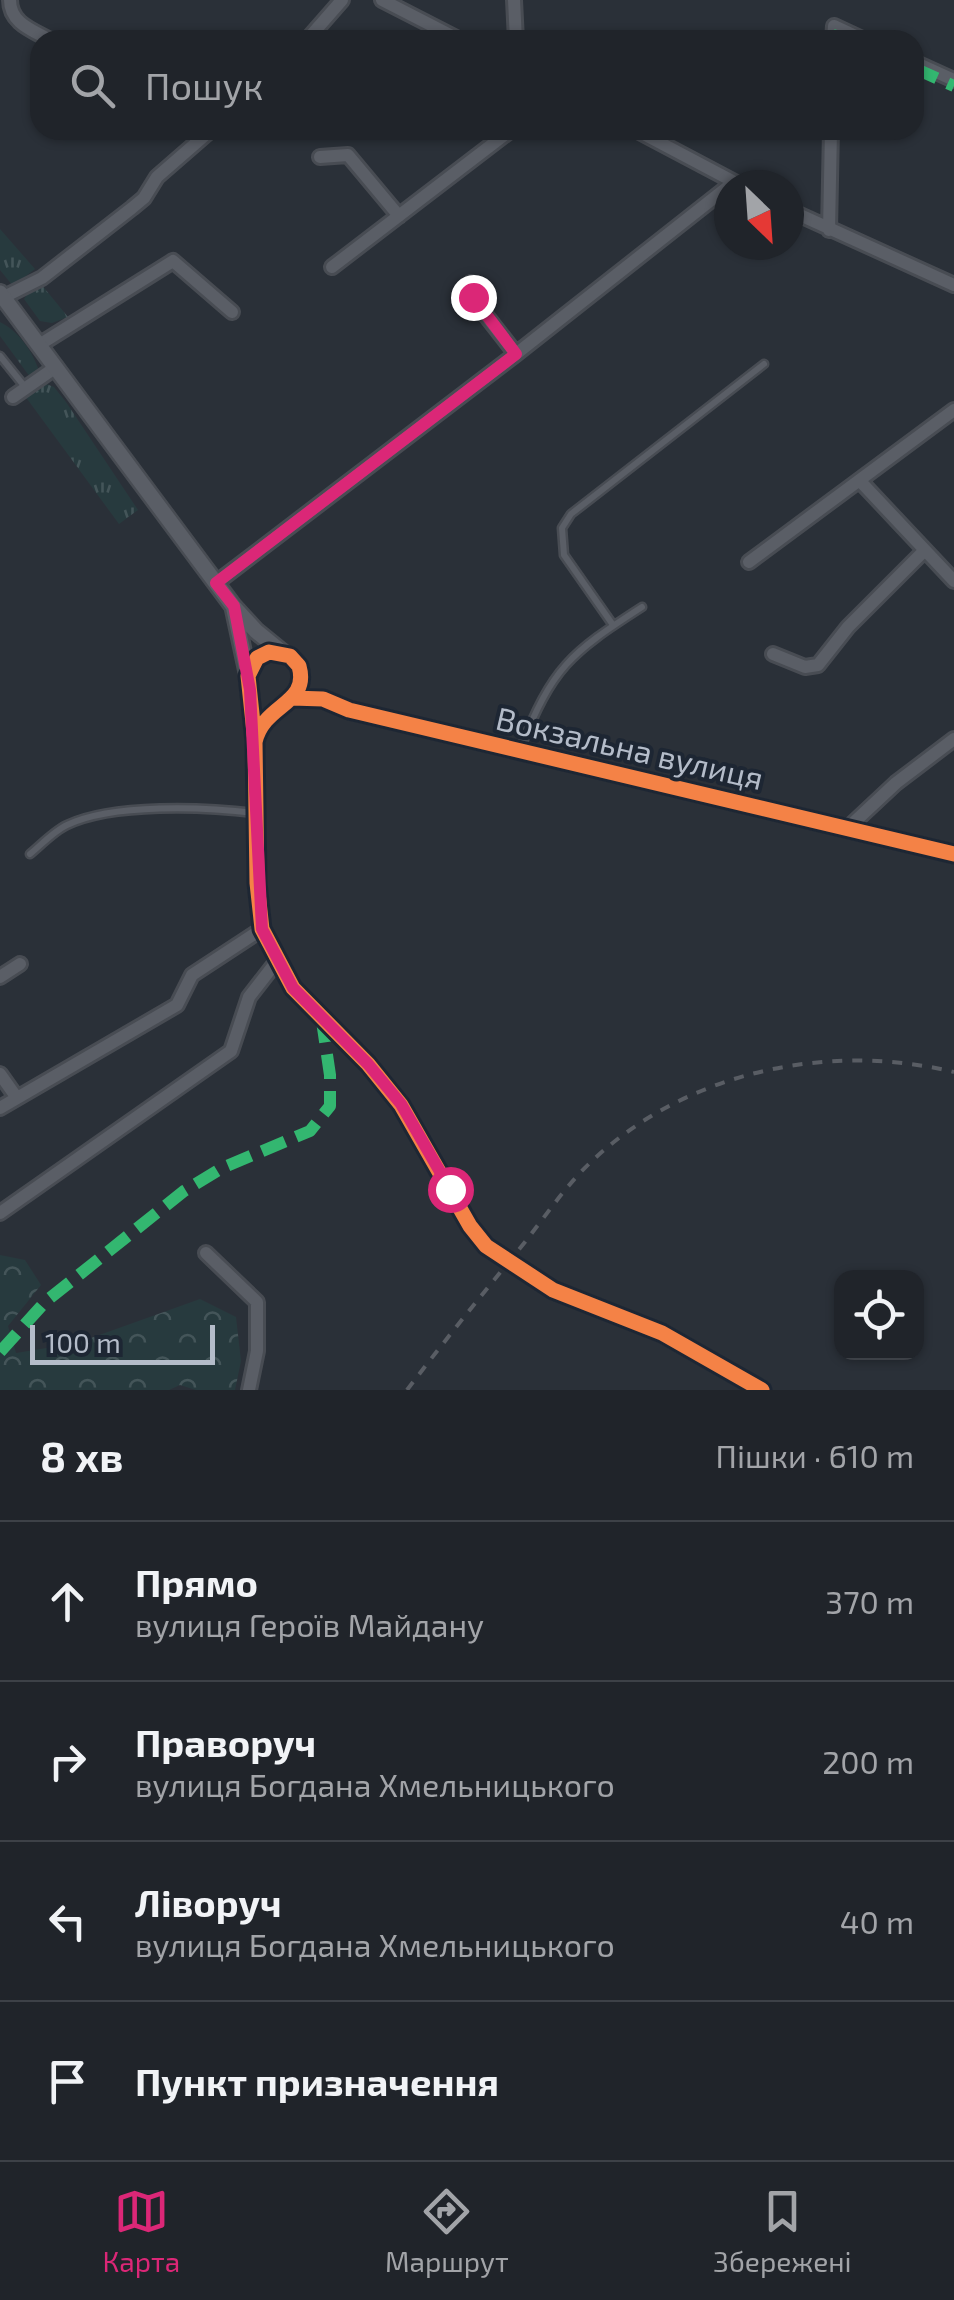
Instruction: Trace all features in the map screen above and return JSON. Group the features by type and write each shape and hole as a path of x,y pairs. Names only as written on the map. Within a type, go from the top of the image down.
{"street":[{"path":"10,0 11,14 32,30"},
{"path":"316,30 342,0"},
{"path":"382,0 440,30"},
{"path":"514,0 516,30"},
{"path":"924,66 954,80"},
{"path":"199,140 157,176 144,198 132,208 42,278 1,296 234,606 256,630 295,660 301,673 300,687 290,700 264,719 254,742"},
{"path":"332,267 498,140"},
{"path":"654,140 714,173"},
{"path":"829,230 831,140"},
{"path":"320,157 348,154 399,216"},
{"path":"216,583 714,199"},
{"path":"804,218 954,285"},
{"path":"39,345 172,261 232,312"},
{"path":"471,283 477,304 516,354"},
{"path":"19,393 56,367"},
{"path":"749,562 954,410"},
{"path":"860,481 954,581"},
{"path":"774,654 805,668 818,665 848,627 925,550"},
{"path":"234,606 249,683 262,929 293,988 368,1064 401,1104 470,1226 486,1246 553,1290 662,1333 762,1390"},
{"path":"283,653 262,654 252,663 249,683 266,704 290,700"},
{"name":"Вокзальна вулиця","path":"301,673 324,699 349,710 954,854"},
{"name":"Вокзальна вулиця","path":"290,700 324,699"},
{"path":"849,827 896,783 954,739"},
{"path":"0,1108 177,1005 192,975 262,929"},
{"path":"0,1212 231,1051 250,997 277,961"},
{"path":"0,977 20,964"},
{"path":"0,1074 17,1098"},
{"path":"206,1253 258,1302 257,1352 249,1390"}],"lane":[{"path":"0,356 19,393"},
{"path":"613,625 564,555 562,528 571,514 764,364"},
{"path":"520,749 534,713 560,669 642,606"},
{"path":"30,854 67,825 100,816 201,807 256,813"}],"green space":[{"path":"0,229 35,269 13,286 0,270"},
{"path":"41,284 68,317 52,323 40,321 24,299 32,287"},
{"path":"0,322 32,354 38,368 30,377 0,336"},
{"path":"41,382 54,387 66,402 138,510 119,524 25,396"},
{"path":"0,1255 25,1260 41,1285 8,1326 16,1353 77,1343 200,1299 236,1317 241,1361 235,1390 196,1390 180,1385 169,1390 0,1390"}],"railway":[{"path":"407,1390 584,1169 631,1129 672,1104 762,1071 810,1063 858,1061 954,1072"}],"marked path":[{"path":"924,72 954,86"},
{"path":"0,1352 45,1302 184,1191 222,1168 310,1131 330,1106 322,1021"}],"cycle path":[{"path":"255,742 267,719 298,689 299,666 290,656 269,652 257,658 248,676 255,742 257,883 262,929 293,988 368,1064 401,1105 470,1226 486,1246 553,1290 662,1333 762,1390"},
{"path":"292,698 323,699 349,710 954,854"}],"route":[{"path":"450,1189 401,1104 368,1064 293,988 262,929 250,690 234,606 216,583 516,354 473,297"}]}
